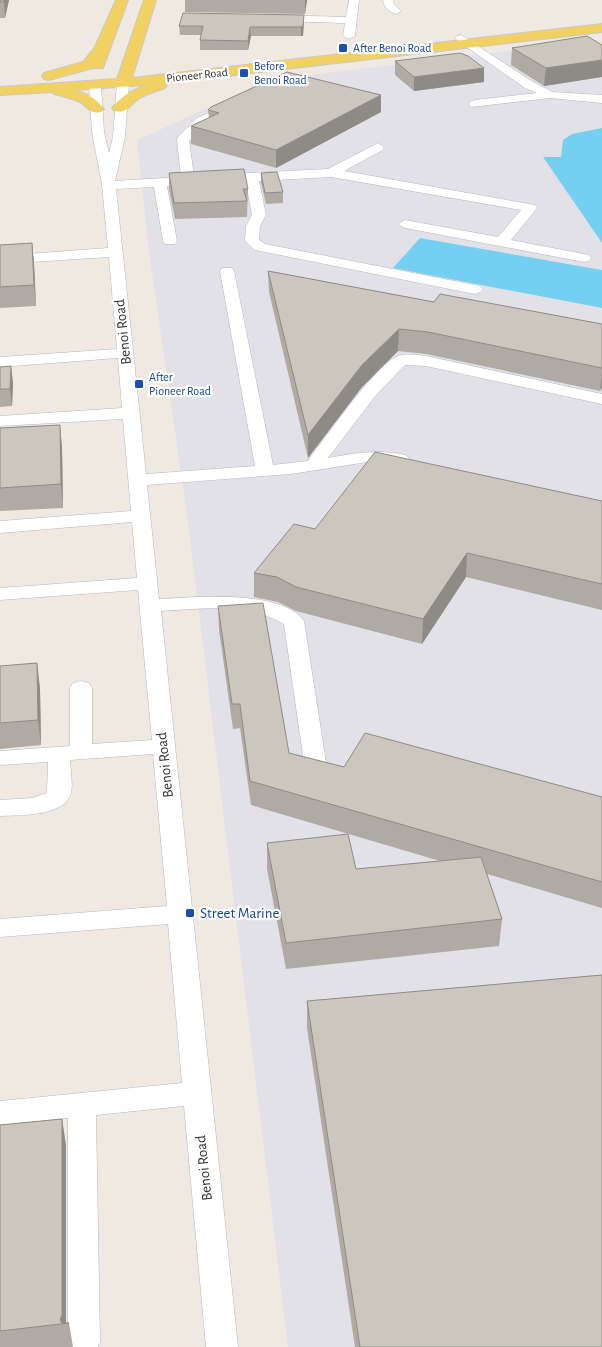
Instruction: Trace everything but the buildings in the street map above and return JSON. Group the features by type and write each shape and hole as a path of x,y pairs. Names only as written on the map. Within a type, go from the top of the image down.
{"main road":[{"name":"Benoi Road","path":"95,81 102,48 122,0"},
{"name":"Benoi Road","path":"124,79 140,61 150,0"},
{"name":"Pioneer Road","path":"0,91 21,86 124,79 190,72 600,24"},
{"path":"21,86 88,65 102,48"},
{"path":"140,61 190,72"},
{"path":"120,108 134,95 190,72"},
{"name":"Pioneer Road","path":"0,83 21,86"},
{"path":"21,86 73,94 85,98 96,109"}],"street":[{"path":"349,36 354,0"},
{"path":"388,0 389,5 396,10"},
{"path":"266,18 351,20"},
{"path":"465,40 529,85 551,95"},
{"path":"477,64 514,59"},
{"name":"Benoi Road","path":"109,184 119,137 124,79"},
{"name":"Benoi Road","path":"95,81 98,132 109,184 222,1347"},
{"path":"475,104 551,95 602,99"},
{"path":"188,181 183,140 201,121 249,98"},
{"path":"331,174 378,147"},
{"path":"109,184 331,174 530,208 500,243"},
{"path":"252,178 259,215 253,226 252,241 260,247 475,289"},
{"path":"160,182 170,240"},
{"path":"405,224 584,258"},
{"path":"0,260 115,252"},
{"path":"227,271 264,470"},
{"path":"0,362 125,353"},
{"path":"314,465 389,369 400,361 417,360 602,399"},
{"path":"0,421 131,413"},
{"path":"137,480 314,465 358,457 378,456 420,463"},
{"path":"0,527 141,516"},
{"path":"0,594 147,583"},
{"path":"150,606 214,602 238,603 286,614 294,621 316,769"},
{"path":"0,808 46,804 57,798 70,752 81,688"},
{"path":"0,758 163,746"},
{"path":"0,928 180,914"},
{"path":"0,1114 197,1093"},
{"path":"82,1105 84,1342 82,1347"}],"shaded area":[{"path":"588,41 602,49 602,129 562,157 543,157 602,243 602,270 420,238 394,268 602,308 602,1347 288,1347 188,521 149,252 137,140 270,80"}],"water":[{"path":"602,128 602,243 543,157 561,157 563,140 572,134"},
{"path":"420,238 602,270 602,308 393,268"}],"place":[{"name":"After Benoi Road","path":"343,48"},
{"name":"Before Benoi Road","path":"244,73"},
{"name":"After Pioneer Road","path":"139,384"},
{"name":"Street Marine","path":"190,913"}]}
